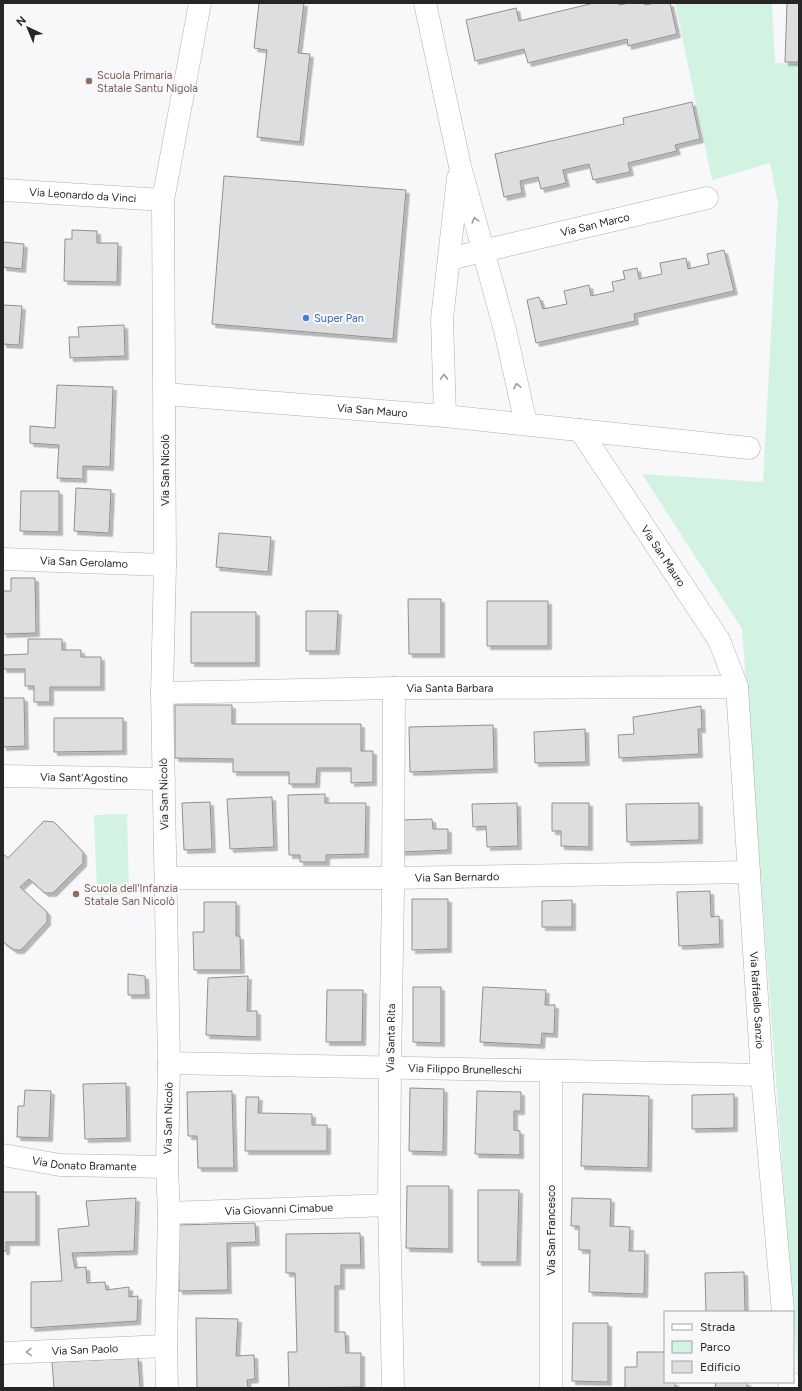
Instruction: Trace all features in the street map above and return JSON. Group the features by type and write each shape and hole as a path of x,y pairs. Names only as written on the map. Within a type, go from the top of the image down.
{"street":[{"name":"Via San Nicolò","path":"167,1388 166,1346 169,1213 166,1167 169,1063 162,693 165,565 163,200 200,3"},
{"path":"425,3 460,166 505,330 526,424"},
{"path":"445,416 442,319 460,166"},
{"name":"Via Leonardo da Vinci","path":"3,190 163,200"},
{"name":"Via San Marco","path":"449,259 707,198"},
{"name":"Via San Mauro","path":"165,394 445,416 749,448"},
{"name":"Via San Mauro","path":"580,430 719,640 737,687"},
{"name":"Via San Gerolamo","path":"3,558 165,565"},
{"name":"Via Santa Barbara","path":"162,693 394,688 737,687"},
{"name":"Via Raffaello Sanzio","path":"737,687 762,1075 783,1311"},
{"name":"Via Santa Rita","path":"392,1388 389,1205 394,688"},
{"name":"Via Sant'Agostino","path":"3,776 164,778"},
{"name":"Via San Bernardo","path":"166,878 393,878 749,872"},
{"name":"Via Filippo Brunelleschi","path":"169,1063 762,1075"},
{"name":"Via San Francesco","path":"551,1071 551,1388"},
{"name":"Via Donato Bramante","path":"3,1155 60,1165 166,1167"},
{"name":"Via Giovanni Cimabue","path":"169,1213 389,1205"},
{"name":"Via San Paolo","path":"3,1353 166,1346"}],"green space":[{"path":"675,3 772,3 775,63 799,64 799,1388 742,629 642,474 763,482 778,203 770,163 712,180"},
{"path":"127,814 129,894 97,895 94,815"}],"building":[{"path":"259,3 304,3 298,53 310,54 300,142 257,137 267,50 254,48"},
{"path":"594,3 618,3 619,5 644,3 645,5 670,3 677,34 628,46 627,39 528,63 524,49 475,61 466,20 516,8 519,21"},
{"path":"787,3 799,3 799,62 785,62"},
{"path":"692,102 700,139 675,145 677,151 628,163 630,172 593,180 589,164 563,170 566,183 541,189 538,177 520,181 522,193 504,197 495,154 624,124 623,118"},
{"path":"224,176 406,190 393,339 212,324"},
{"path":"72,230 97,231 97,243 118,243 117,282 64,281 65,239 72,239"},
{"path":"3,242 24,244 22,269 3,267"},
{"path":"724,250 734,291 634,314 635,321 536,343 527,300 539,297 543,309 567,304 564,291 589,285 591,296 614,291 612,282 625,279 623,271 637,268 639,279 662,274 660,263 686,258 688,269 709,264 707,254"},
{"path":"3,305 22,306 19,345 3,344"},
{"path":"124,325 125,356 70,358 69,337 79,337 78,327"},
{"path":"57,385 113,387 110,467 83,466 83,479 57,478 59,445 30,443 30,426 55,428"},
{"path":"76,488 111,490 109,533 74,531"},
{"path":"21,491 59,491 59,532 20,531"},
{"path":"219,533 271,537 268,572 216,567"},
{"path":"11,578 35,578 36,633 3,634 3,591 11,591"},
{"path":"408,599 441,599 441,654 409,654"},
{"path":"487,601 548,601 548,646 487,646"},
{"path":"306,611 338,611 336,651 306,651"},
{"path":"191,612 256,612 256,663 191,663"},
{"path":"28,639 62,639 62,650 81,650 81,657 101,657 101,687 50,687 50,702 34,702 34,686 25,686 25,669 3,669 3,655 28,654"},
{"path":"3,698 24,698 25,746 3,747"},
{"path":"175,705 232,705 232,724 361,724 361,751 373,751 373,782 351,783 351,768 317,768 316,784 289,784 289,772 233,772 233,759 175,758"},
{"path":"701,706 702,729 698,729 699,754 619,758 618,735 634,734 633,717"},
{"path":"54,718 123,718 123,751 54,752"},
{"path":"493,725 494,769 410,772 409,727"},
{"path":"585,729 586,762 535,763 534,732"},
{"path":"325,794 325,803 366,803 365,854 326,855 326,862 300,862 300,855 289,855 288,795"},
{"path":"272,797 274,847 230,849 227,799"},
{"path":"210,802 212,849 184,850 182,803"},
{"path":"517,803 518,846 487,847 486,826 473,827 472,804"},
{"path":"552,803 589,803 589,847 561,846 561,831 552,831"},
{"path":"699,803 699,840 627,842 626,804"},
{"path":"432,819 433,829 448,829 448,850 401,852 401,820"},
{"path":"44,821 54,822 83,852 83,863 53,893 45,893 29,879 20,887 47,912 47,922 21,950 14,950 3,942 3,854 8,858"},
{"path":"710,891 711,917 719,916 720,944 679,946 677,892"},
{"path":"412,899 448,899 448,949 412,950"},
{"path":"572,900 572,927 542,927 542,901"},
{"path":"204,902 236,902 236,936 240,936 241,970 194,970 193,932 204,932"},
{"path":"128,974 145,976 146,995 128,995"},
{"path":"248,976 247,1011 257,1011 257,1037 206,1035 208,978"},
{"path":"413,987 441,987 441,1043 413,1042"},
{"path":"483,987 546,990 545,1005 555,1005 554,1034 542,1033 541,1045 480,1042"},
{"path":"327,990 363,990 362,1042 326,1042"},
{"path":"126,1083 127,1138 85,1139 83,1084"},
{"path":"410,1088 444,1089 443,1152 409,1151"},
{"path":"25,1090 51,1091 49,1138 17,1137 18,1106 24,1106"},
{"path":"232,1091 234,1168 198,1168 197,1136 188,1136 187,1092"},
{"path":"477,1091 521,1092 521,1111 514,1111 514,1130 520,1131 520,1155 475,1154"},
{"path":"583,1094 649,1096 648,1168 581,1166"},
{"path":"734,1094 734,1128 692,1129 692,1095"},
{"path":"246,1097 259,1097 258,1113 312,1114 312,1125 327,1125 327,1151 245,1151"},
{"path":"407,1186 449,1186 449,1249 406,1248"},
{"path":"478,1190 519,1190 517,1262 478,1262"},
{"path":"3,1192 36,1192 36,1242 6,1242 6,1251 3,1251"},
{"path":"136,1198 134,1251 72,1253 75,1268 86,1267 87,1283 105,1282 106,1290 129,1287 129,1297 138,1296 137,1321 31,1328 31,1282 62,1281 58,1229 89,1226 86,1201"},
{"path":"572,1198 611,1199 610,1226 630,1227 629,1251 645,1251 644,1294 589,1292 590,1250 579,1250 579,1226 571,1226"},
{"path":"255,1223 256,1242 227,1243 228,1290 179,1291 178,1225"},
{"path":"360,1233 361,1265 341,1265 341,1286 335,1286 335,1332 345,1332 346,1353 361,1353 361,1387 289,1388 288,1352 297,1352 295,1273 286,1273 286,1234"},
{"path":"744,1272 745,1311 706,1311 705,1273"},
{"path":"196,1318 238,1319 236,1356 254,1355 255,1379 247,1380 248,1388 197,1388"},
{"path":"573,1323 608,1323 608,1382 572,1381"},
{"path":"637,1352 664,1352 664,1383 675,1383 675,1388 625,1388 625,1367 637,1367"},
{"path":"138,1358 140,1388 54,1388 52,1362"},
{"path":"715,1383 747,1383 747,1388 716,1388"}],"place":[{"name":"Scuola Primaria Statale Santu Nigola","path":"89,81"},
{"name":"Super Pan","path":"306,318"},
{"name":"Scuola dell'Infanzia Statale San Nicolò","path":"76,894"}]}
